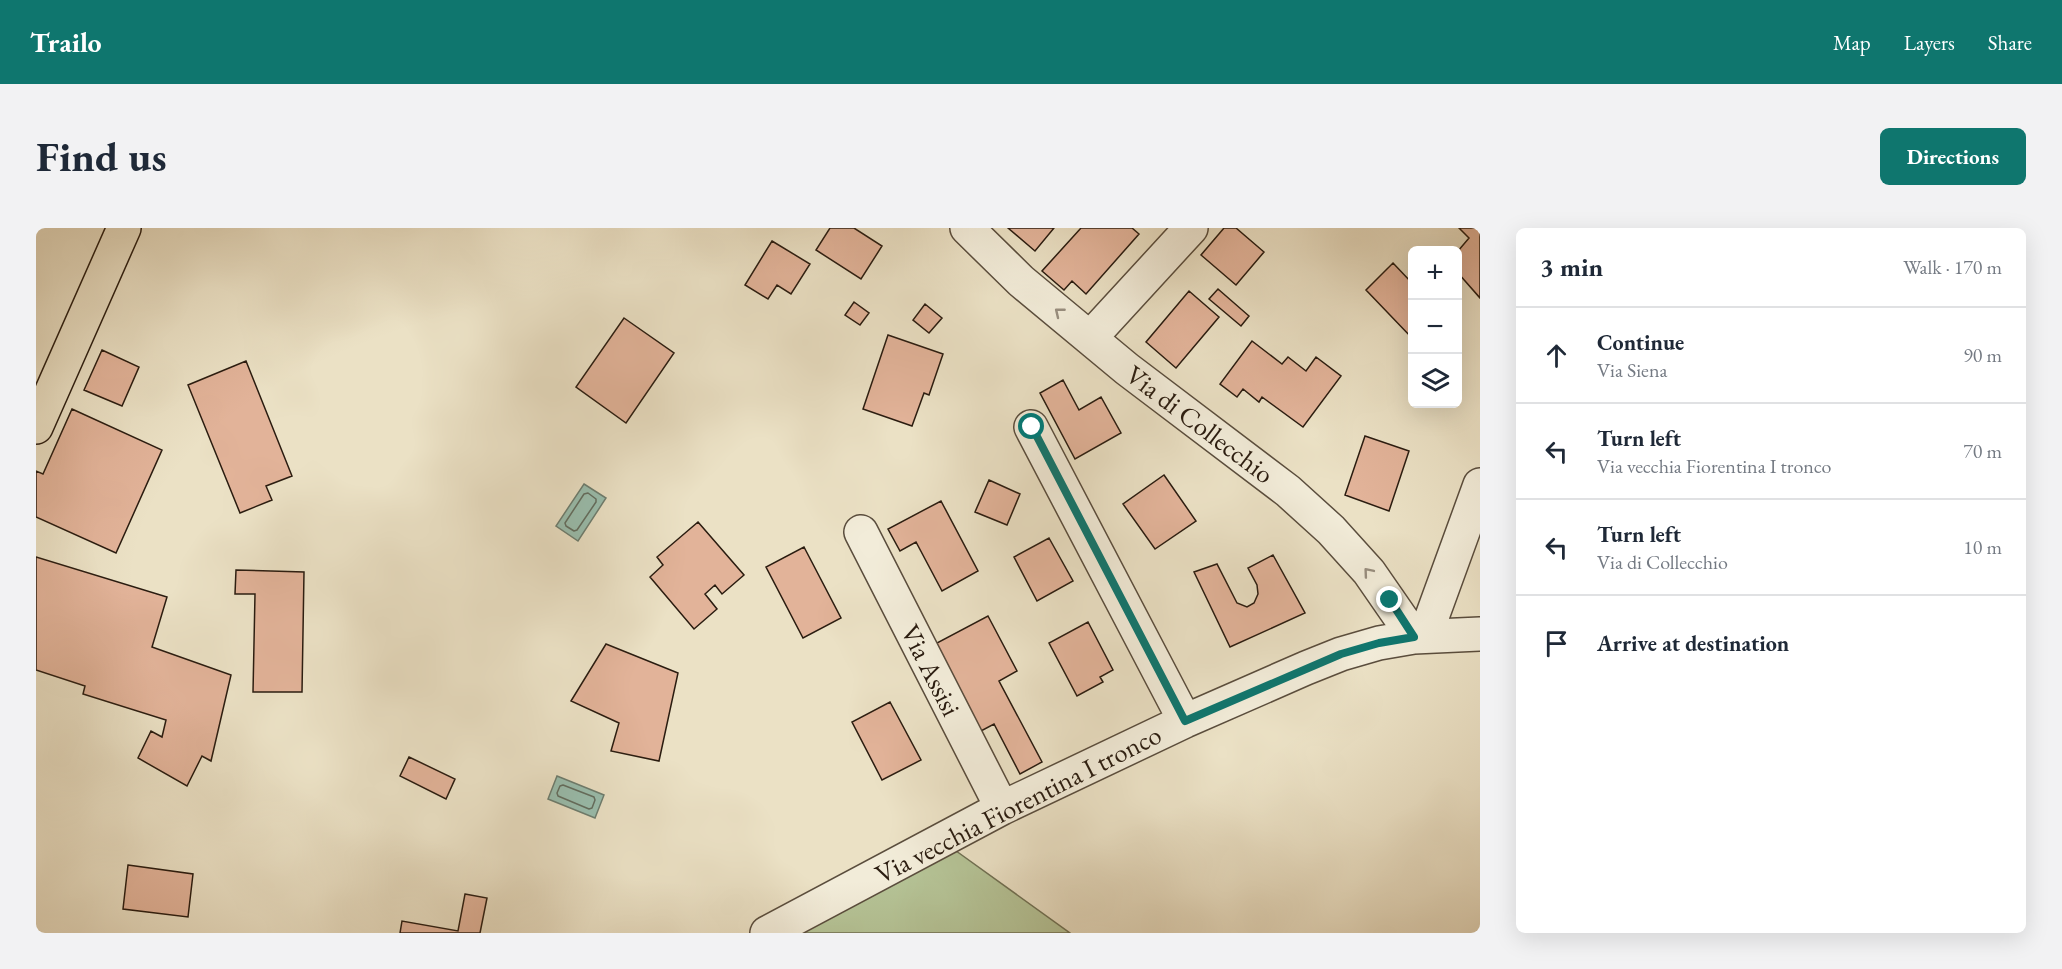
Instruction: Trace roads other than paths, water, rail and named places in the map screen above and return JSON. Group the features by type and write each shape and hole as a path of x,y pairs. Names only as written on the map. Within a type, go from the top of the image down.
{"main road":[{"path":"36,427 124,228"}],"street":[{"name":"Via di Collecchio","path":"967,228 1021,280 1127,369 1288,491 1331,530 1369,572 1420,637"},
{"path":"1090,338 1191,228"},
{"path":"1032,427 1185,721"},
{"path":"1420,637 1480,485"},
{"name":"Via Assisi","path":"861,532 1002,808"},
{"name":"Via vecchia Fiorentina I tronco","path":"767,933 1002,808 1185,721 1341,654 1379,643 1420,637 1480,634"}],"water":[{"path":"584,484 606,498 578,541 556,526"},
{"path":"557,776 604,795 595,818 548,799"}]}
